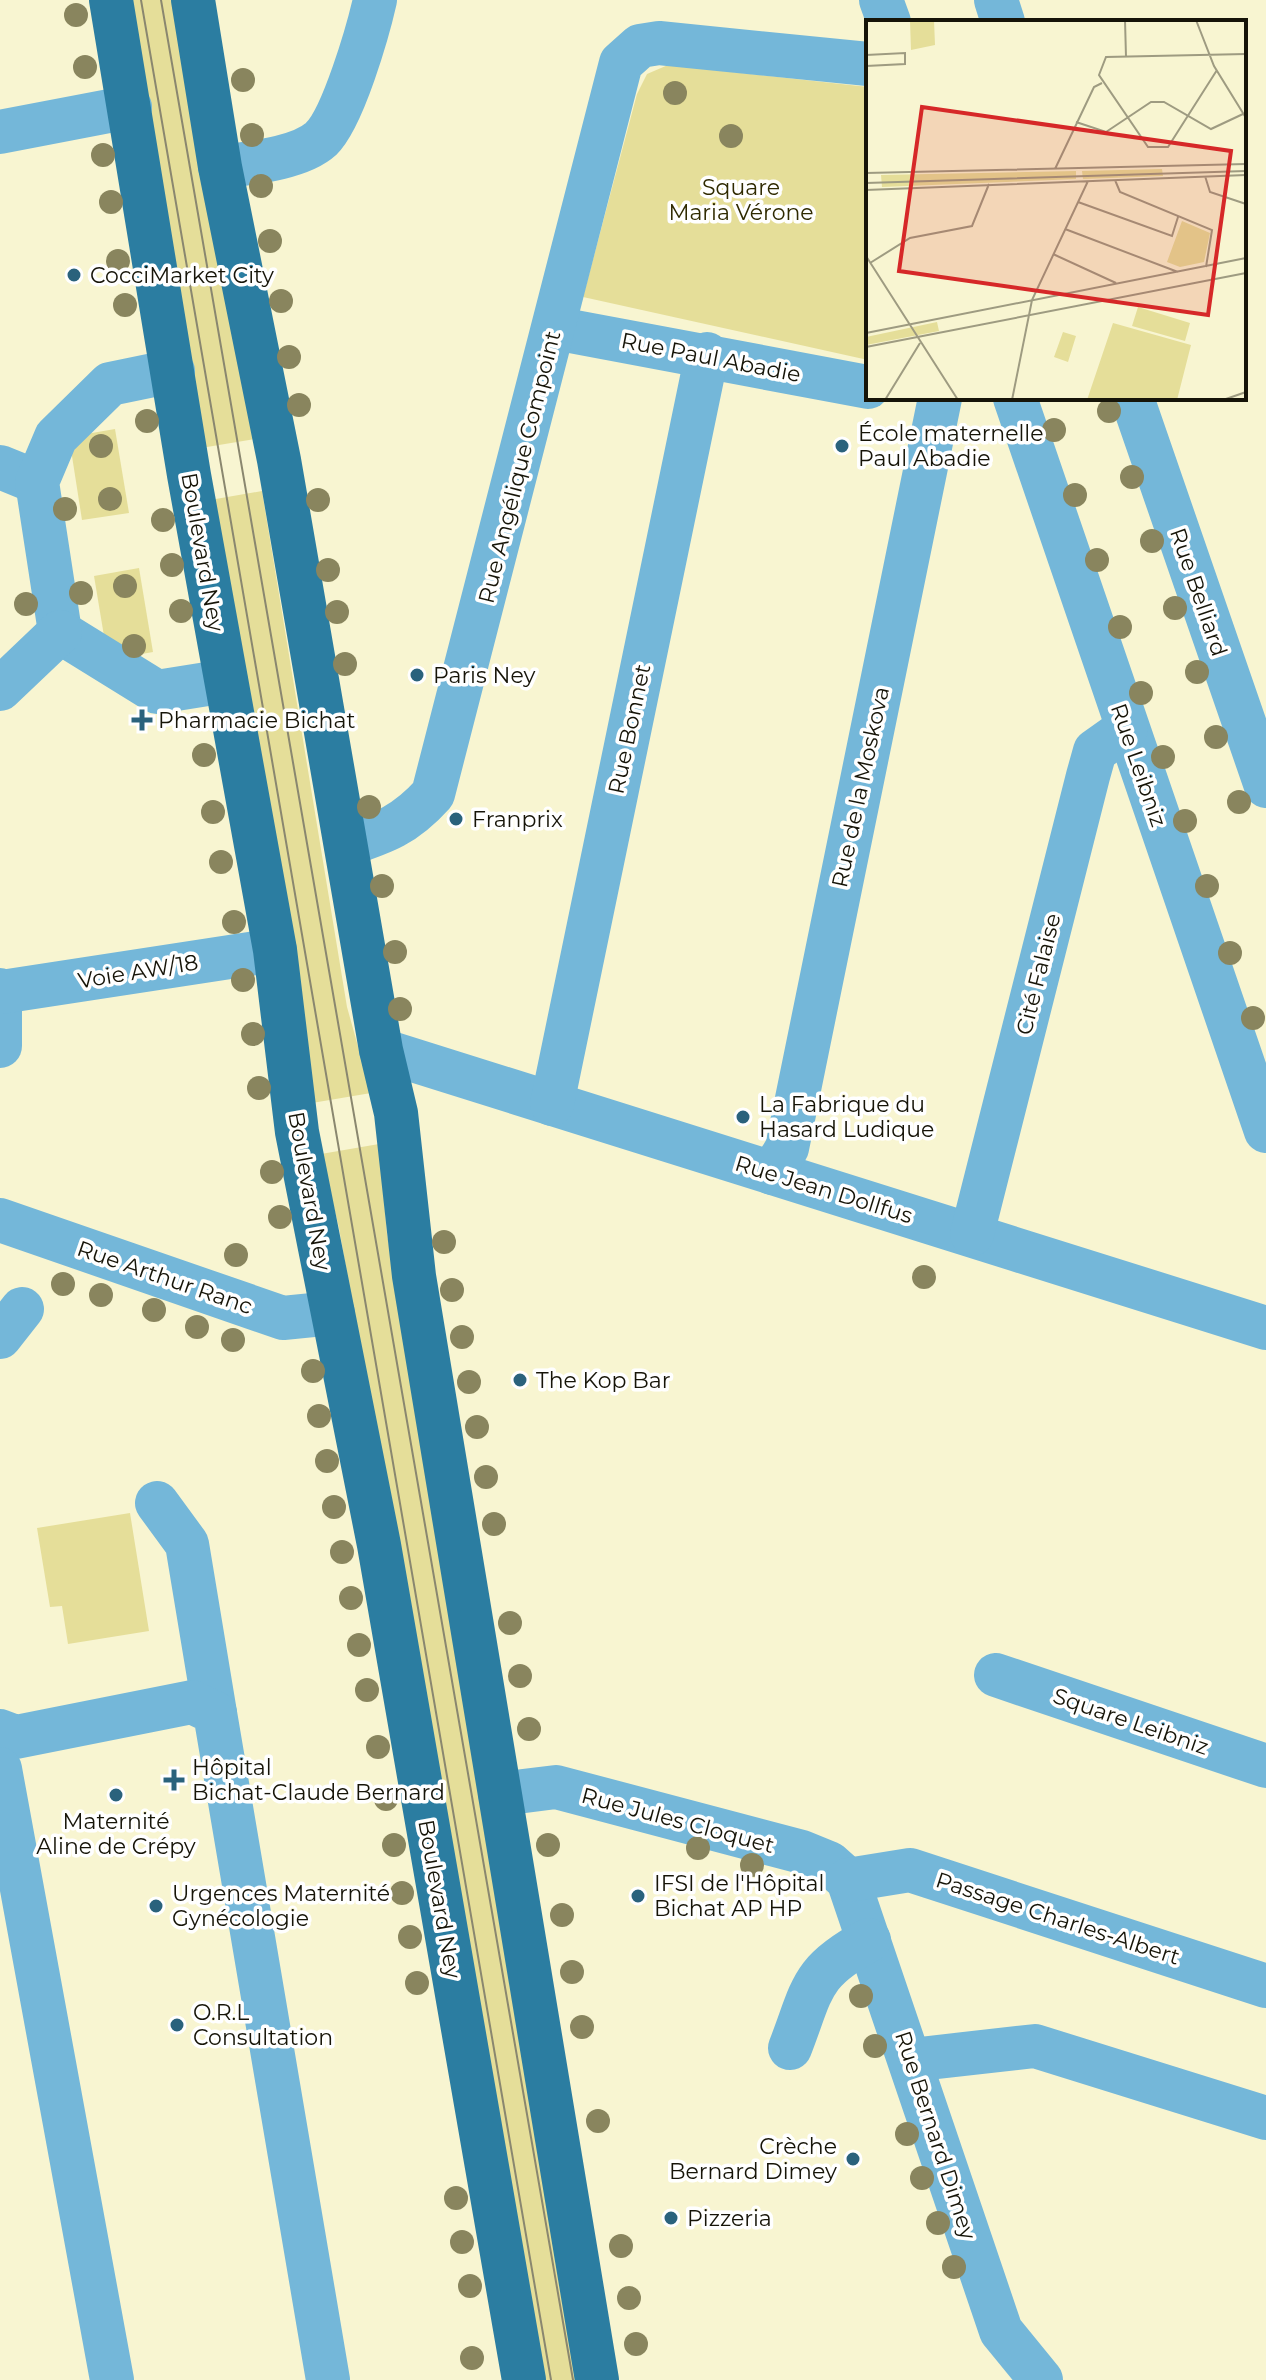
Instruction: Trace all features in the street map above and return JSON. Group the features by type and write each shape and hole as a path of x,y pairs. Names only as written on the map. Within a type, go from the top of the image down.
{"main road":[{"name":"Boulevard Ney","path":"111,0 226,681 275,950 297,1132 379,1545 524,2380"},
{"path":"193,0 220,167 279,460 381,1050 396,1113 414,1276 597,2380"}],"street":[{"path":"220,167 276,159 319,141 336,119 375,0"},
{"path":"881,0 888,20"},
{"path":"996,0 1002,20"},
{"name":"Rue Angélique Compoint","path":"346,845 394,829 414,816 433,794 621,63 640,46 659,43 866,64"},
{"path":"0,132 130,107"},
{"name":"Rue Paul Abadie","path":"554,328 707,354 866,387"},
{"name":"Rue Bonnet","path":"552,1104 707,354"},
{"path":"173,371 110,384 18,474 60,632 157,692 226,681"},
{"name":"Rue de la Moskova","path":"772,1173 787,1148 933,400"},
{"name":"Rue Leibniz","path":"1016,400 1266,1131"},
{"name":"Rue Belliard","path":"1133,400 1266,786"},
{"path":"0,689 60,632"},
{"name":"Cité Falaise","path":"972,1234 1095,751 1126,729"},
{"name":"Voie AW/18","path":"0,991 275,950"},
{"path":"0,991 0,1046"},
{"name":"Rue Jean Dollfus","path":"381,1050 1266,1328"},
{"name":"Rue Arthur Ranc","path":"0,1220 283,1318 333,1313"},
{"path":"157,1503 187,1544 328,2380"},
{"name":"Square Leibniz","path":"996,1675 1266,1766"},
{"path":"0,1731 16,1737 192,1702 215,1713"},
{"path":"0,1769 112,2380"},
{"name":"Rue Jules Cloquet","path":"500,1794 556,1787 802,1852 829,1863 848,1880"},
{"name":"Passage Charles-Albert","path":"848,1880 910,1870 1266,1986"},
{"name":"Rue Bernard Dimey","path":"848,1880 1001,2331 1041,2380"},
{"path":"790,2048 819,1975 831,1961 869,1940"},
{"path":"911,2060 1035,2046 1266,2118"}],"green space":[{"path":"130,0 175,0 255,439 201,448"},
{"name":"Square Maria Vérone","path":"668,65 866,87 866,360 583,297 637,94 647,74"},
{"path":"115,429 129,513 82,520 69,437"},
{"path":"262,491 347,1007 371,1093 312,1103 210,500"},
{"path":"139,568 153,652 108,660 94,576"},
{"path":"379,1144 387,1234 585,2380 540,2380 339,1228 321,1154"},
{"path":"130,1513 149,1631 68,1644 62,1606 50,1607 37,1528"}],"tram line":[{"path":"141,0 551,2380"},
{"path":"161,0 573,2380"}],"place":[{"name":"CocciMarket City","path":"74,275"},
{"name":"École maternelle Paul Abadie","path":"842,446"},
{"name":"Paris Ney","path":"417,675"},
{"name":"Pharmacie Bichat","path":"142,720"},
{"name":"Franprix","path":"456,819"},
{"name":"La Fabrique du Hasard Ludique","path":"743,1117"},
{"name":"The Kop Bar","path":"520,1380"},
{"name":"Hôpital Bichat-Claude Bernard","path":"174,1780"},
{"name":"Maternité Aline de Crépy","path":"116,1795"},
{"name":"IFSI de l'Hôpital Bichat AP HP","path":"638,1896"},
{"name":"Urgences Maternité Gynécologie","path":"156,1906"},
{"name":"O.R.L Consultation","path":"177,2025"},
{"name":"Crèche Bernard Dimey","path":"853,2159"},
{"name":"Pizzeria","path":"671,2218"}]}
